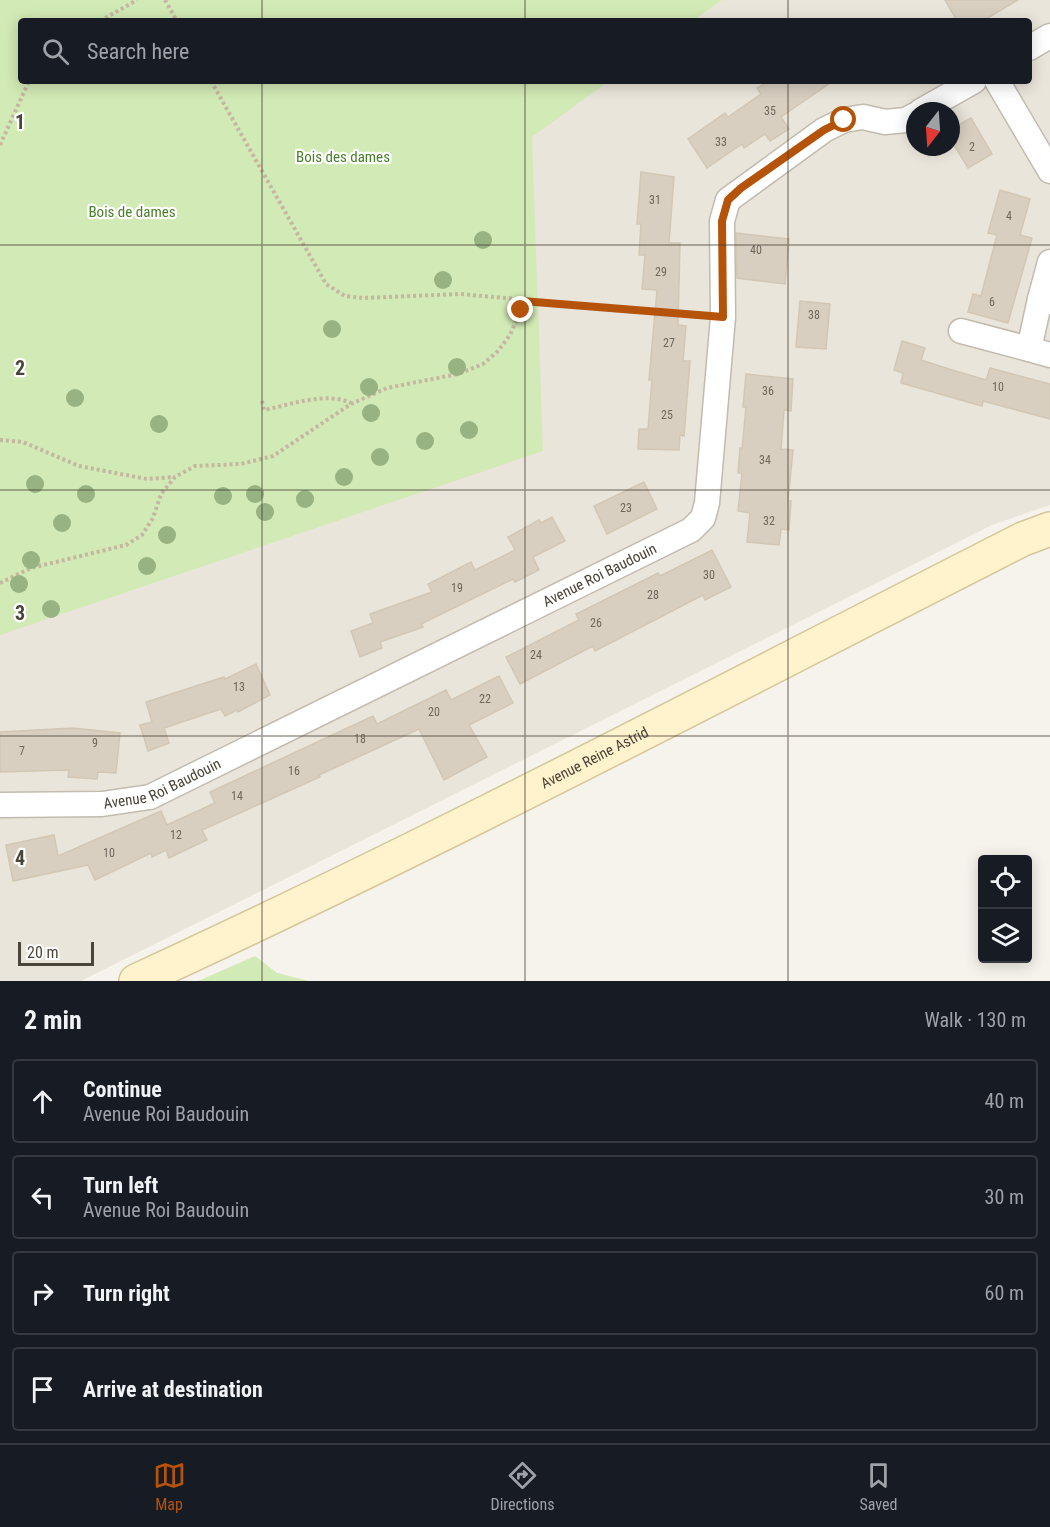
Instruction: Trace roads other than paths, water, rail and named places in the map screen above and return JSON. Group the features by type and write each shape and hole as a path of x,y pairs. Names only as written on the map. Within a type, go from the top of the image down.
{"main road":[{"name":"Avenue Reine Astrid","path":"136,981 228,939 1023,539 1050,529"}],"street":[{"path":"1032,46 1050,36"},
{"path":"937,102 969,84"},
{"path":"999,84 1050,171"},
{"name":"Avenue Roi Baudouin","path":"0,805 102,804 150,797 691,530 703,518 707,504 723,317 722,221 728,200 741,188 824,130 844,120 862,117 885,122 906,120"},
{"path":"961,331 1039,352 1050,262"}],"park label":[{"name":"Bois des dames","path":"343,157"},
{"name":"Bois de dames","path":"132,212"}]}
